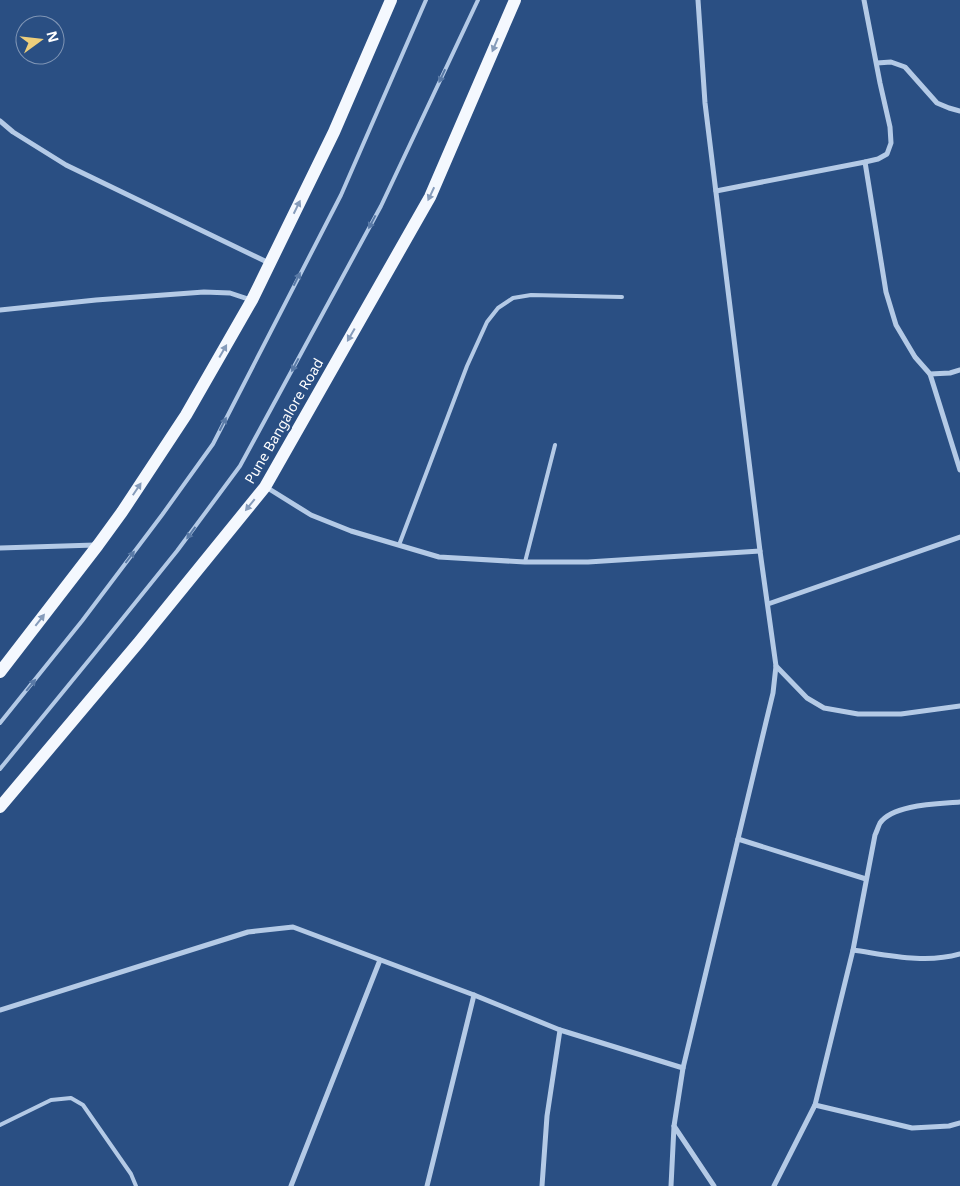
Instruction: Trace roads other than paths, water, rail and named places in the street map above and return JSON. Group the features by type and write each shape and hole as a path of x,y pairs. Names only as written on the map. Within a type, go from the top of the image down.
{"main road":[{"path":"0,672 122,512 186,415 252,300 334,132 391,0"},
{"name":"Pune Bangalore Road","path":"0,807 139,642 265,487 430,197 515,0"}],"street":[{"path":"671,1186 674,1126 684,1068 773,693 776,666 705,103 698,0"},
{"path":"716,191 866,162 887,154 891,143 890,127 864,0"},
{"path":"877,63 891,62 905,67 937,103 960,111"},
{"path":"0,121 13,132 66,165 269,263"},
{"path":"866,162 886,292 896,325 915,357 930,374 960,470"},
{"path":"0,310 96,300 204,292 230,293 252,300"},
{"path":"930,374 950,373 960,370"},
{"path":"265,487 311,515 351,531 439,557 525,562 588,562 760,550"},
{"path":"768,604 960,538"},
{"path":"0,548 98,545"},
{"path":"776,666 808,698 824,708 858,714 900,714 960,706"},
{"path":"774,1186 814,1105 853,950 875,835 880,822 892,813 910,807 960,802"},
{"path":"738,839 866,879"},
{"path":"0,1010 248,932 293,927 474,995 560,1030 684,1068"},
{"path":"853,950 918,958 950,957 960,954"},
{"path":"291,1186 380,960"},
{"path":"427,1186 474,995"},
{"path":"542,1186 547,1116 560,1030"},
{"path":"814,1105 912,1128 949,1126 960,1123"},
{"path":"674,1126 714,1186"}],"lane":[{"path":"0,723 82,622 213,444 341,195 426,0"},
{"path":"0,769 177,551 240,466 380,206 478,0"},
{"path":"400,545 467,366 487,322 498,308 513,298 531,295 622,297"},
{"path":"525,562 555,445"},
{"path":"0,1125 51,1100 70,1098 83,1105 131,1174 136,1186"}]}
